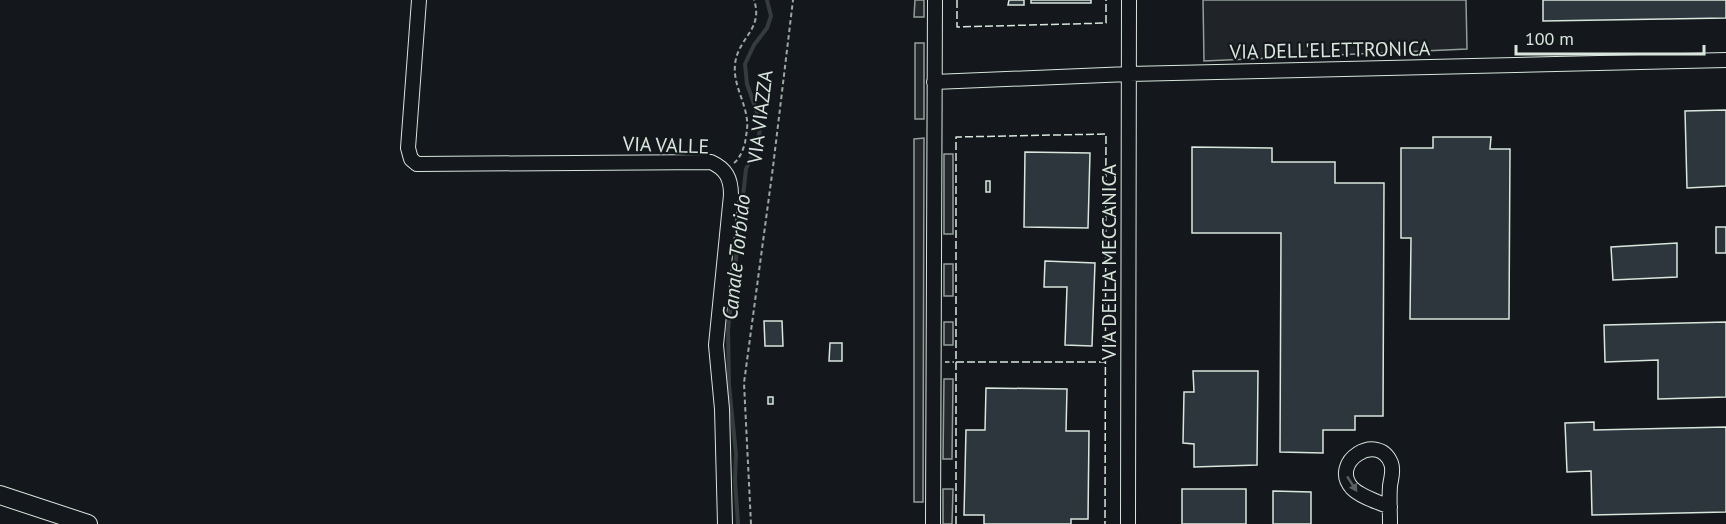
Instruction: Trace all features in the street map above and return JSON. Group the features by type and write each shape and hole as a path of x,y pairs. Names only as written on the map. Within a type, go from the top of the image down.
{"main road":[{"path":"0,495 88,524"}],"street":[{"name":"VIA VALLE","path":"419,0 408,148 411,159 417,164 711,162 720,166 728,175 731,184 716,345 722,409 725,524"},
{"path":"921,524 933,519 935,0"},
{"name":"VIA DELLA MECCANICA","path":"1128,524 1129,0"},
{"name":"VIA DELL'ELETTRONICA","path":"934,82 1129,74 1726,60"},
{"path":"1390,507 1390,524"}],"path":[{"path":"720,166 737,162 743,150 747,117 738,92 735,65 739,50 755,26 757,16 754,0"},
{"name":"VIA VIAZZA","path":"751,524 744,383 793,0"}],"shaded area":[{"path":"915,0 924,0 924,17 914,17"},
{"path":"1203,0 1466,0 1467,49 1204,61"},
{"path":"915,43 924,43 924,119 915,119"},
{"path":"924,138 923,502 914,502 914,139"},
{"path":"944,154 953,154 953,234 944,234"},
{"path":"944,264 953,264 953,296 944,296"},
{"path":"944,322 953,322 953,345 944,345"},
{"path":"944,379 953,379 952,459 943,459"},
{"path":"943,489 953,489 952,524 943,524"}],"building":[{"path":"1009,0 1024,0 1024,5 1008,5"},
{"path":"1031,0 1091,0 1091,3 1031,3"},
{"path":"1543,0 1726,0 1726,18 1543,21"},
{"path":"1726,110 1726,186 1687,188 1685,111"},
{"path":"1433,137 1491,137 1490,149 1510,149 1509,319 1410,319 1411,238 1401,238 1401,148 1433,148"},
{"path":"1192,147 1272,148 1272,162 1335,162 1335,183 1384,183 1383,416 1355,416 1355,430 1323,430 1323,453 1280,452 1281,233 1192,233"},
{"path":"1025,152 1090,153 1088,228 1024,227"},
{"path":"986,181 990,181 990,192 986,192"},
{"path":"1716,227 1726,227 1726,253 1716,253"},
{"path":"1677,243 1677,277 1613,280 1611,247"},
{"path":"1045,261 1095,263 1092,346 1065,345 1067,287 1044,287"},
{"path":"764,321 782,321 783,346 765,346"},
{"path":"1726,322 1726,397 1658,399 1658,360 1605,362 1604,325"},
{"path":"830,343 842,343 842,361 829,361"},
{"path":"1193,371 1258,371 1257,465 1194,467 1194,444 1183,443 1184,392 1194,392"},
{"path":"986,388 1067,389 1066,431 1089,431 1088,519 1071,519 1071,524 984,524 984,515 964,515 966,430 985,430"},
{"path":"768,397 773,397 773,404 768,404"},
{"path":"1594,422 1594,430 1726,427 1726,512 1592,515 1591,471 1567,472 1565,423"},
{"path":"1182,489 1246,489 1246,524 1182,524"},
{"path":"1273,491 1311,492 1311,524 1273,524"}],"waterway":[{"name":"Canale Torbido","path":"738,524 736,454 729,385 728,330 746,169 758,143 760,128 747,84 745,64 754,45 767,28 771,16 767,0"}],"fence":[{"path":"957,0 957,27 1106,23 1106,0"},
{"path":"956,524 956,137 1106,134 1105,524"},
{"path":"956,362 1105,362"}]}
